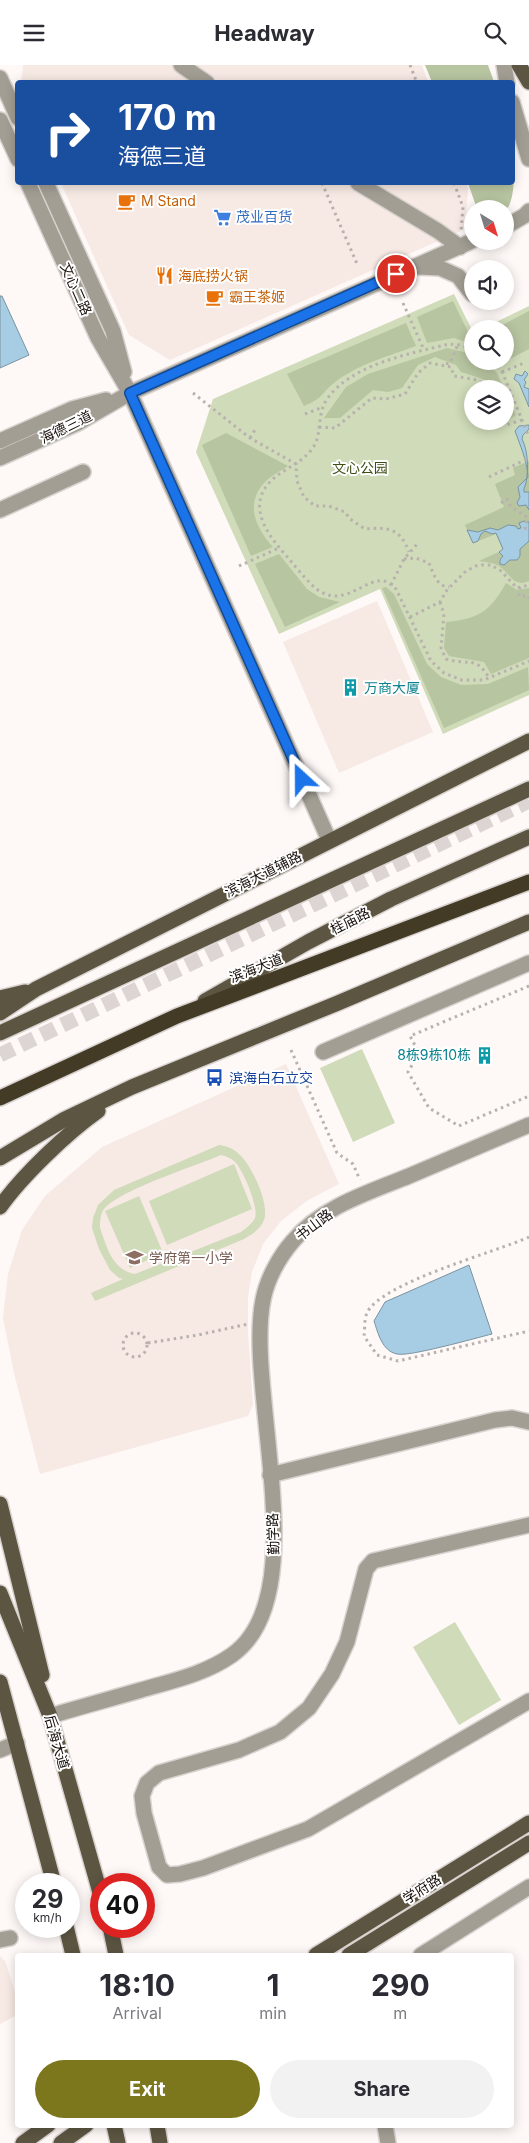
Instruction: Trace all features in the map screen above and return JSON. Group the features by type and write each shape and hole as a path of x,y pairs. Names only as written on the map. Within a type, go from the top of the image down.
{"highway":[{"name":"滨海大道","path":"0,1099 177,1016 529,882"}],"main road":[{"path":"520,65 529,82"},
{"path":"528,65 529,71"},
{"name":"滨海大道辅路","path":"0,1013 36,989 529,741"},
{"path":"507,753 529,745"},
{"path":"506,799 529,783"},
{"path":"0,1033 529,789"},
{"name":"桂庙路","path":"177,1016 308,942 391,899 529,837"},
{"path":"0,1158 65,1119 132,1087 529,922"},
{"path":"0,998 36,989"},
{"path":"0,1207 9,1194 30,1172 86,1119 132,1087"},
{"path":"0,1504 50,1716"},
{"name":"后海大道","path":"0,1593 50,1716 94,1873"},
{"path":"0,1683 5,1713 17,1743 51,1873"},
{"name":"学府路","path":"319,1953 529,1823"},
{"name":"学府路","path":"352,1953 529,1843"},
{"path":"69,1938 73,1953"},
{"path":"112,1938 116,1953"},
{"path":"23,2143 44,2128"},
{"path":"60,2143 82,2128"},
{"path":"115,2128 118,2143"},
{"path":"158,2128 160,2143"}],"street":[{"path":"182,65 203,80"},
{"path":"504,65 506,80"},
{"path":"0,79 15,112"},
{"path":"515,112 529,159"},
{"path":"0,120 15,152"},
{"name":"文心二路","path":"29,185 98,338 130,393"},
{"name":"文心二路","path":"47,185 113,331 130,393 152,446 330,840"},
{"path":"361,185 438,231 464,243"},
{"path":"514,222 529,211"},
{"name":"海德三道","path":"0,458 78,423 130,393 464,245"},
{"path":"414,266 440,268 458,276 464,284"},
{"name":"海德三道","path":"0,441 72,409 130,393"},
{"path":"0,510 83,472"},
{"path":"323,1052 529,963"},
{"name":"书山路","path":"270,1475 260,1345 260,1321 263,1300 270,1278 279,1260 294,1240 311,1224 336,1209 366,1194 529,1125"},
{"path":"270,1475 495,1420 512,1418 529,1422"},
{"name":"勤学路","path":"50,1716 187,1677 213,1667 234,1653 252,1634 266,1609 272,1580 274,1554 270,1475"},
{"path":"529,1525 373,1561 366,1569 347,1642 332,1674 309,1708 280,1732 239,1750 159,1773 147,1783 142,1796 144,1813 159,1867 167,1875 180,1874 203,1868 308,1829 529,1701"},
{"path":"0,1750 17,1743"},
{"path":"424,1953 529,1887"},
{"path":"386,2128 388,2143"}],"path":[{"path":"410,65 415,80"},
{"path":"323,185 358,266"},
{"path":"455,185 463,207 464,219"},
{"path":"403,303 424,350"},
{"path":"464,346 449,344 424,350 364,370 343,382 320,414 313,449 296,464 273,479 262,494 259,507 263,523 270,538 314,587 325,594 341,596 357,591 374,581 386,581 396,589 431,661 444,673 462,680 489,678 529,661"},
{"path":"445,365 450,363 458,344"},
{"path":"318,427 336,428 372,398 386,399 405,394 418,373 430,363 451,367 454,376 477,380"},
{"path":"524,363 502,372 529,437"},
{"path":"193,393 250,438 296,464"},
{"path":"305,414 324,406"},
{"path":"514,422 522,419"},
{"path":"250,438 256,428"},
{"path":"489,477 529,458"},
{"path":"296,464 297,481 304,497 310,502 316,506 329,506 345,512 350,519 365,529 381,528 394,530 405,542 409,552"},
{"path":"501,503 507,499 511,507 527,517 525,528 529,530"},
{"path":"391,585 404,559 418,543"},
{"path":"239,566 279,548"},
{"path":"404,559 416,558 429,563 436,581 442,587 450,587"},
{"path":"410,617 440,602 450,587 466,571 478,565 491,565 501,571 518,588 529,585"},
{"path":"520,587 519,596 529,596 529,600"},
{"path":"440,602 444,615 441,648 446,659 482,665 489,678"},
{"path":"529,986 410,1037 419,1053 408,1072 429,1108 459,1126 529,1096"},
{"path":"292,1050 337,1153 353,1164 366,1194"},
{"path":"529,1237 402,1285 378,1300 367,1313 364,1336 377,1355 398,1361 529,1331"},
{"path":"148,1343 198,1335 260,1321"},
{"path":"135,1333 143,1335 148,1343 147,1351 137,1358 126,1354 123,1347 127,1335 135,1333"}],"shaded area":[{"path":"23,65 422,65 427,80 21,80"},
{"path":"62,185 467,185 467,200 464,200 464,229 170,360 129,335"},
{"path":"377,601 433,732 339,773 283,642"},
{"name":"学府第一小学","path":"286,1064 339,1184 308,1200 281,1221 263,1244 252,1272 248,1297 248,1333 253,1405 248,1416 40,1474 14,1373 3,1318 8,1274 22,1230 45,1196 102,1147"},
{"path":"0,1956 5,1961 15,1992 15,2016 0,2024"}],"green space":[{"path":"425,65 488,65 493,80 431,80"},
{"path":"469,185 513,185 511,200 474,200"},
{"name":"文心公园","path":"454,294 467,320 464,320 464,370 514,370 514,320 500,320 529,306 529,695 443,734 380,589 279,634 196,452 213,399"},
{"path":"453,301 464,324 464,341 454,338 427,343 417,317"},
{"path":"529,311 529,349 514,357 514,320 512,320"},
{"path":"406,323 416,346 374,361 343,376 319,398 304,406 287,374"},
{"path":"447,348 464,352 464,370 494,370 500,380 486,380 461,372 456,365 435,357 418,365 402,388 388,392 373,390 340,418 324,418 346,387 368,374"},
{"path":"226,433 288,466 268,479 256,496 254,513 257,522 266,539 273,547 251,556 202,445"},
{"path":"529,461 529,581 519,583 499,566 479,561 503,550 496,534 473,543 465,525 504,507 495,484 515,475 513,468"},
{"path":"279,554 307,589 319,597 340,602 285,627 255,564"},
{"path":"506,583 517,590 529,588 529,658 491,674 484,662 449,656 444,648 446,622 467,619 482,612 494,601"},
{"path":"386,587 394,594 427,664 441,677 461,685 488,684 528,667 529,690 444,728 382,588"},
{"path":"362,1049 395,1123 353,1142 320,1068"},
{"path":"222,1145 238,1153 250,1168 262,1196 265,1213 264,1220 256,1231 244,1239 95,1301 91,1293 123,1279 110,1270 99,1249 92,1228 93,1218 98,1205 114,1190","holes":["221,1155 235,1162 250,1189 256,1213 251,1224 241,1232 135,1274 121,1268 111,1257 100,1228 100,1220 104,1209 125,1194 141,1186"]},
{"path":"234,1164 252,1209 167,1245 149,1201"},
{"path":"139,1196 163,1253 130,1268 105,1211"},
{"path":"455,1622 501,1700 459,1725 413,1647"}],"water":[{"path":"0,296 2,296 29,355 0,368"},
{"path":"525,371 528,374 524,380 526,382 524,387 529,389 529,407 519,383 514,379 516,374 522,376"},
{"path":"529,425 529,429 522,439 527,457 527,471 515,431 519,426"},
{"path":"527,478 524,492 529,492 529,510 526,505 519,506 517,503 520,497 518,487"},
{"path":"529,522 529,541 520,549 520,556 517,560 510,560 504,565 500,564 503,556 499,552 503,549 496,533 492,534 485,531 481,534 478,541 473,543 467,530 478,532 490,528 498,530 508,525 516,526 518,529 521,528 519,523"},
{"path":"469,1265 492,1334 415,1353 397,1354 384,1345 374,1321 385,1302"}],"tunnel":[{"path":"0,1055 529,801"}],"place":[{"name":"M Stand","path":"127,201"},
{"name":"茂业百货","path":"222,217"},
{"name":"海底捞火锅","path":"164,276"},
{"name":"霸王茶姬","path":"215,297"},
{"name":"万商大厦","path":"350,688"},
{"name":"8栋9栋10栋","path":"485,1055"},
{"name":"滨海白石立交","path":"215,1078"},
{"name":"学府第一小学","path":"135,1258"}],"route":[{"path":"302,779 130,393 396,274"}]}
